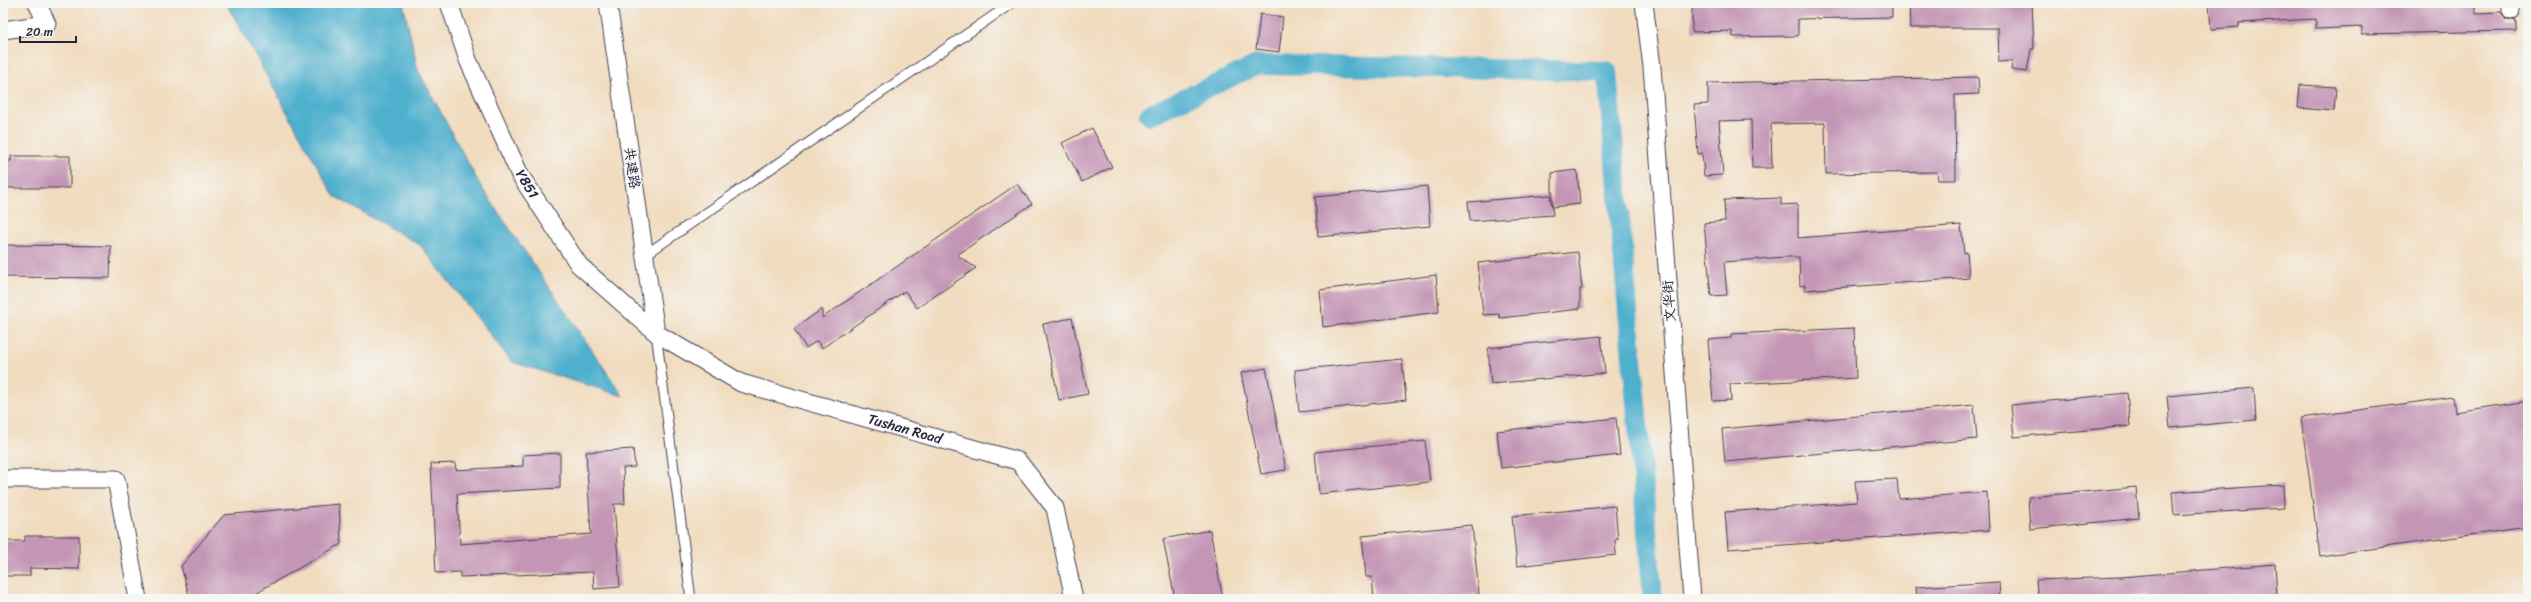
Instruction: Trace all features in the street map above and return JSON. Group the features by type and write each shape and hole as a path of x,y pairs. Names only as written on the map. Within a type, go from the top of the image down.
{"street":[{"path":"3,30 47,24 37,3"},
{"name":"Y851","path":"449,3 468,60 520,175 579,265 656,333"},
{"name":"共建路","path":"608,3 656,333"},
{"name":"文华街","path":"1644,3 1652,67 1692,599"},
{"name":"Tushan Road","path":"656,333 741,383 1018,461 1055,508 1074,599"},
{"path":"3,479 116,479 138,599"}],"lane":[{"path":"645,255 1012,3"},
{"path":"656,333 691,599"}],"water":[{"path":"226,3 403,3 418,70 480,185 623,396 512,362 420,245 334,196"}],"building":[{"path":"1692,3 1892,3 1892,17 1798,19 1798,36 1733,37 1732,31 1692,32"},
{"path":"1909,3 2032,3 2034,49 2031,49 2027,72 2011,70 2012,61 1999,62 1998,28 1910,28"},
{"path":"2209,3 2476,3 2476,13 2501,12 2506,20 2516,20 2516,31 2362,34 2362,27 2316,29 2316,19 2239,23 2239,27 2211,29"},
{"path":"1260,14 1283,17 1279,52 1256,49"},
{"path":"1978,77 1979,94 1955,95 1956,180 1938,180 1937,172 1826,174 1825,123 1771,124 1772,168 1752,168 1751,120 1719,121 1723,175 1704,176 1702,153 1698,154 1694,105 1708,104 1708,83"},
{"path":"2300,85 2336,87 2334,111 2298,108"},
{"path":"1092,128 1112,167 1082,182 1062,143"},
{"path":"11,156 70,156 70,188 3,188 3,161 11,161"},
{"path":"1577,170 1580,204 1552,207 1553,215 1470,221 1468,202 1550,195 1552,206 1552,173"},
{"path":"1017,184 1032,204 957,255 976,268 917,308 905,291 822,348 817,341 806,348 794,329 822,309 822,318"},
{"path":"1427,186 1430,226 1318,237 1315,197"},
{"path":"1781,198 1781,205 1798,204 1798,238 1961,225 1964,253 1967,252 1969,278 1805,290 1805,285 1800,286 1799,257 1784,257 1724,262 1727,295 1711,296 1704,223 1725,221 1724,200"},
{"path":"3,245 111,246 110,278 3,277"},
{"path":"1578,252 1582,289 1580,289 1580,309 1500,318 1499,314 1483,315 1478,263"},
{"path":"1436,275 1439,312 1323,327 1320,290"},
{"path":"1072,318 1088,394 1059,400 1043,324"},
{"path":"1854,328 1856,378 1730,384 1731,400 1713,401 1708,340 1731,338 1731,334"},
{"path":"1601,336 1605,373 1491,384 1488,348"},
{"path":"1402,359 1406,400 1299,412 1295,370"},
{"path":"1266,368 1286,470 1261,474 1241,373"},
{"path":"2254,388 2256,420 2170,428 2167,396"},
{"path":"2127,393 2130,426 2014,437 2011,405"},
{"path":"2453,397 2455,412 2528,401 2528,527 2320,556 2301,418"},
{"path":"1974,405 1977,439 1725,462 1722,429"},
{"path":"1616,418 1620,455 1501,468 1497,431"},
{"path":"1425,441 1430,482 1319,494 1315,452"},
{"path":"633,449 635,467 623,468 625,504 614,504 620,587 594,589 593,572 460,577 460,572 436,573 431,464 455,463 456,470 523,466 523,455 560,453 560,488 457,494 460,544 591,534 586,452"},
{"path":"1897,479 1899,499 1987,492 1989,530 1728,549 1725,512 1857,502 1855,481"},
{"path":"2283,485 2284,508 2174,515 2172,492"},
{"path":"2136,487 2139,518 2030,529 2028,497"},
{"path":"339,504 341,544 245,599 190,599 181,566 224,515"},
{"path":"1615,506 1618,539 1615,540 1616,555 1517,566 1512,516"},
{"path":"1472,525 1479,594 1436,599 1374,599 1372,577 1366,577 1362,536"},
{"path":"1210,530 1223,599 1175,599 1163,539"},
{"path":"25,536 79,536 79,569 30,568 30,576 3,576 3,541 25,541"},
{"path":"2275,564 2277,595 2224,599 2147,599 2146,596 2038,599 2036,580 2121,577"},
{"path":"1999,582 2000,599 1917,599 1916,587"}],"waterway":[{"path":"1149,115 1257,65 1607,71 1653,599"}]}
